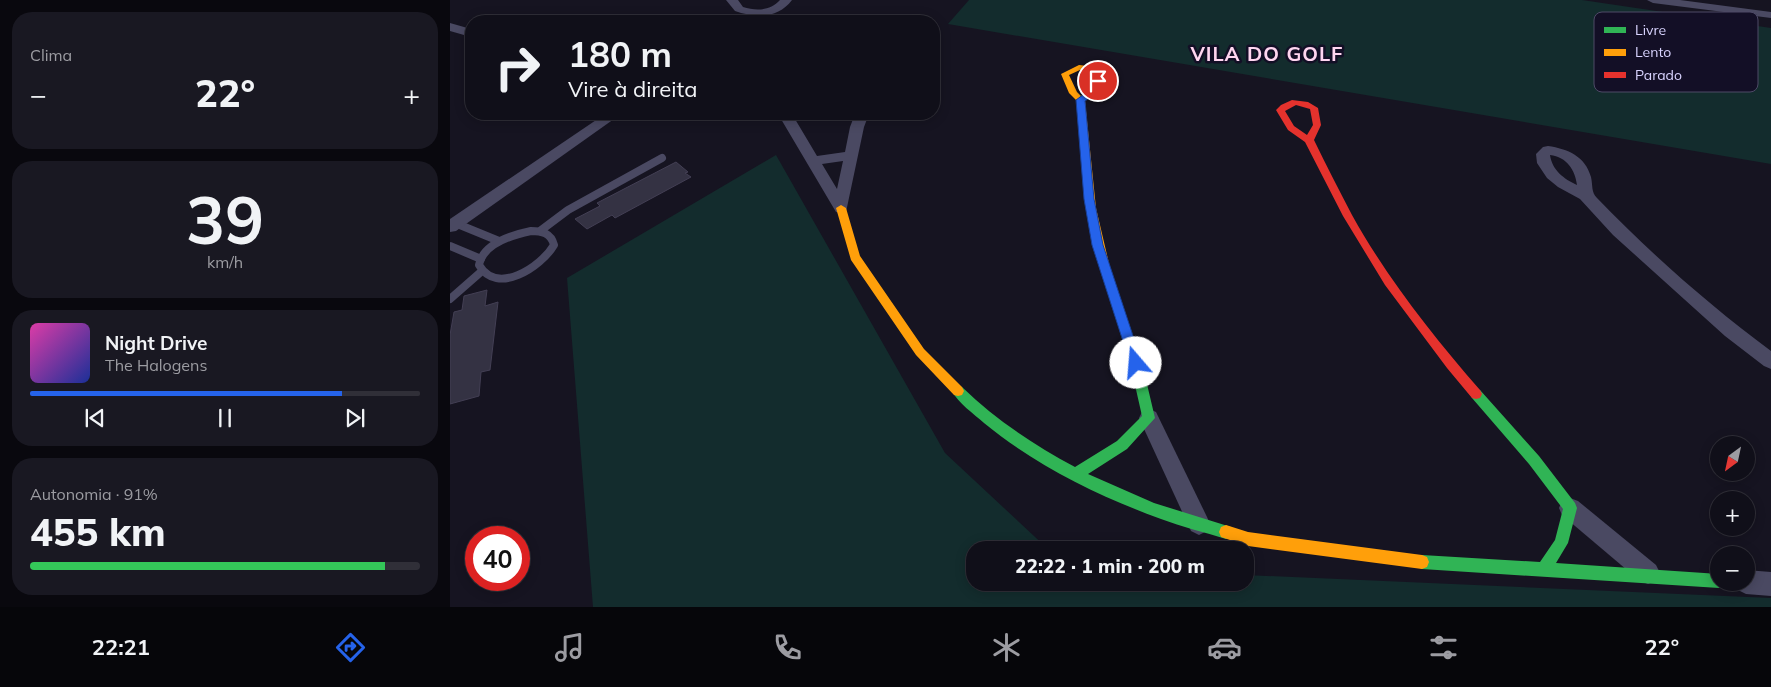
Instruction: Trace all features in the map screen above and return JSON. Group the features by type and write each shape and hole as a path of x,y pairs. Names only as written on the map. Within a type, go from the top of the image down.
{"street":[{"path":"732,0 739,9 757,15"},
{"path":"1653,0 1747,12"},
{"path":"767,15 782,4"},
{"path":"1758,13 1771,15"},
{"path":"450,27 465,31"},
{"path":"1081,100 1089,199 1097,245 1136,363 1150,418 1199,524"},
{"path":"452,225 605,120"},
{"path":"790,120 841,208 855,257 920,352 971,405 1037,454 1076,474 1143,506 1248,538 1402,561 1710,580"},
{"path":"841,208 861,120"},
{"path":"1309,140 1348,216 1390,282 1451,365 1534,460 1570,508 1652,577"},
{"path":"814,161 852,155"},
{"path":"1585,195 1619,231 1731,331 1771,361"},
{"path":"1076,474 1122,445 1150,418"},
{"path":"1543,570 1561,543 1570,508"},
{"path":"1755,583 1771,584"}],"lane":[{"path":"540,231 568,210 662,158"},
{"path":"452,225 499,241"},
{"path":"540,231 548,234 553,239 554,245 544,260 534,268 509,277 488,275 482,271 480,266 481,260 485,253 499,241 520,233 540,231"},
{"path":"450,246 481,260"},
{"path":"450,299 482,271"}],"green space":[{"path":"969,0 1582,0 1663,12 1594,12 1594,92 1758,92 1758,26 1771,28 1771,164 948,24"},
{"path":"776,155 945,453 1039,541 966,541 966,591 1254,591 1254,575 1771,598 1771,607 593,607 567,278"}],"building":[{"path":"676,162 691,177 615,218 612,215 587,229 575,219 600,206 597,203"},
{"path":"487,290 485,306 498,302 490,370 481,372 479,396 450,404 450,335 454,312 462,310 464,296"}],"traffic: fast":[{"path":"1076,474 1122,445 1149,418 1136,363 1106,272"},
{"path":"958,391 998,426 1020,442 1068,471 1152,509 1226,532"},
{"path":"1476,394 1534,460 1570,508 1561,543 1543,570"},
{"path":"1422,562 1710,580"}],"traffic: slow":[{"path":"1081,100 1090,94 1095,87 1095,69 1079,67 1065,74 1073,93 1081,100 1091,208 1106,272"},
{"path":"841,208 855,257 920,352 958,391"},
{"path":"1226,532 1248,539 1422,562"}],"traffic: jam":[{"path":"1309,140 1317,125 1314,108 1296,102 1288,104 1280,110 1291,128 1309,140 1348,216 1389,282 1451,365 1476,394"}],"district":[{"name":"VILA DO GOLF","path":"1267,53"}],"route":[{"path":"1098,81 1095,90 1081,100 1089,199 1097,245 1136,363"}]}
